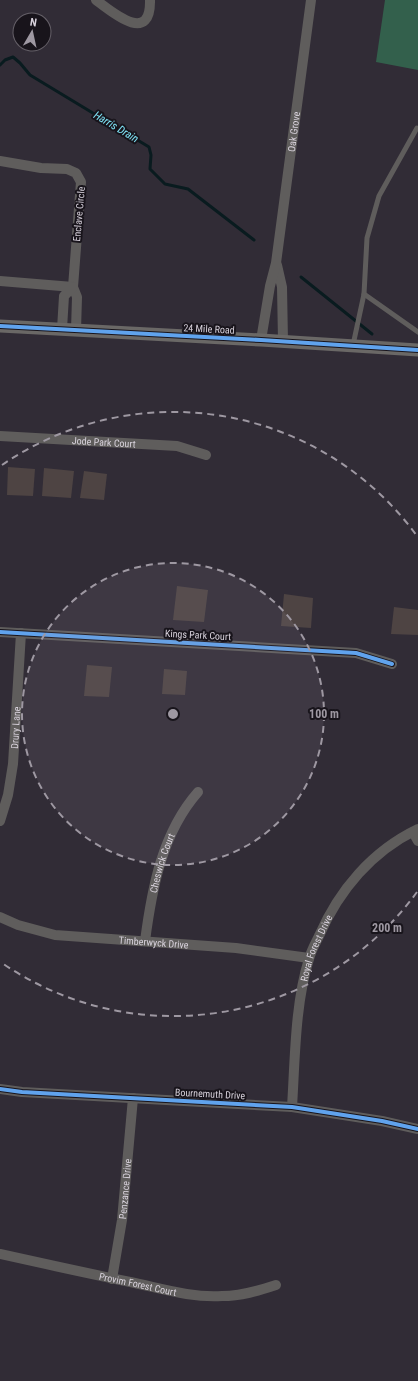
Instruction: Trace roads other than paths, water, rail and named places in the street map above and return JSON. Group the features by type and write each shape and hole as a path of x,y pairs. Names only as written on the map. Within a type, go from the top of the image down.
{"street":[{"path":"96,0 127,22 135,24 144,22 149,16 150,0"},
{"name":"Oak Grove","path":"261,340 270,286 276,263 311,0"},
{"name":"Enclave Circle","path":"0,161 41,168 67,168 76,173 82,182 73,287 77,297 76,330"},
{"name":"Oak Grove","path":"276,263 282,287 283,341"},
{"path":"0,281 73,287"},
{"name":"Enclave Circle","path":"62,329 64,296 73,287"},
{"name":"24 Mile Road","path":"0,326 353,345 418,350"},
{"name":"Jode Park Court","path":"0,436 177,446 206,455"},
{"name":"Kings Park Court","path":"0,632 356,653 392,664"},
{"name":"Drury Lane","path":"0,822 8,795 13,764 21,633"},
{"name":"Cheswick Court","path":"145,941 153,888 162,856 181,814 198,792"},
{"path":"415,830 418,841"},
{"name":"Royal Forest Drive","path":"292,1107 297,1027 309,958 325,922 339,898 354,878 387,848 415,830"},
{"name":"Timberwyck Drive","path":"0,917 18,925 55,935 236,948 309,958"},
{"name":"Bournemuth Drive","path":"0,1089 22,1092 292,1107 382,1121 418,1129"},
{"name":"Penzance Drive","path":"112,1279 122,1220 133,1098"},
{"name":"Provim Forest Court","path":"0,1254 112,1279 200,1296 237,1295 254,1292 276,1285"}],"lane":[{"path":"353,345 360,320 364,294 366,238 379,196 417,128"},
{"path":"364,294 418,332"}],"waterway":[{"name":"Harris Drain","path":"0,65 5,60 13,57 30,75 149,147 151,155 150,169 165,184 188,189 254,240"},
{"name":"Harris Drain","path":"301,277 372,334"}]}
